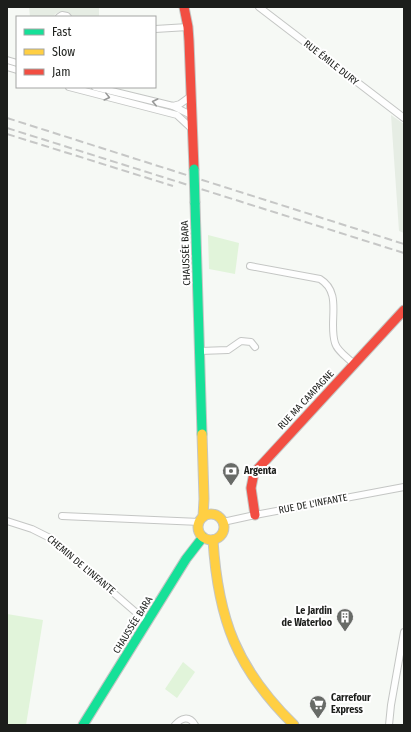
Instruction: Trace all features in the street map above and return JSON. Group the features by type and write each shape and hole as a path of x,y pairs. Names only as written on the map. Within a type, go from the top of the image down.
{"main road":[{"name":"CHAUSSÉE BARA","path":"184,7 188,27 191,128 194,169 204,499 201,520"},
{"name":"RUE MA CAMPAGNE","path":"255,515 250,484 254,473 404,310"},
{"name":"CHAUSSÉE BARA","path":"204,499 212,514"},
{"path":"212,514 221,518 223,522 223,532 221,536 213,540 203,537 199,530 201,520 212,514"},
{"name":"CHAUSSÉE BARA","path":"83,725 186,559 203,537"},
{"path":"213,540 216,580 220,604 228,630 241,659 252,678 281,714 294,725"}],"street":[{"name":"RUE ÉMILE DURY","path":"259,7 404,118"},
{"path":"156,29 188,27"},
{"path":"73,88 177,115 191,128"},
{"path":"99,88 173,106 191,115"},
{"path":"173,106 180,104 191,96"},
{"path":"250,266 320,279 327,284 333,296 335,344 354,364"},
{"path":"200,351 228,350 241,341 251,342 255,347"},
{"name":"RUE DE L'INFANTE","path":"223,522 404,487"},
{"path":"62,516 201,520"},
{"name":"CHEMIN DE L'INFANTE","path":"7,521 32,529 50,538 148,622"},
{"path":"390,725 391,705 404,632"},
{"path":"174,725 185,718 190,719 195,725"}],"shaded area":[{"path":"29,7 99,7 99,16 71,16 62,11 55,14 54,16 30,16"},
{"path":"391,115 404,124 404,233 399,231"}],"green space":[{"path":"208,235 239,243 235,274 209,269"},
{"path":"7,614 43,620 26,725 7,725"},
{"path":"183,662 195,672 177,698 165,689"}],"railway":[{"path":"7,118 404,244"},
{"path":"7,128 404,253"},
{"path":"7,134 173,186"}],"traffic: fast":[{"path":"194,169 195,203"},
{"path":"195,203 202,434"},
{"path":"83,725 186,559 203,537"}],"traffic: slow":[{"path":"202,434 204,499 203,517"},
{"path":"211,514 220,518 224,527 220,536 211,540 202,536 198,527 202,518 211,514"},
{"path":"213,540 220,595 234,642 258,684 294,725"}],"traffic: jam":[{"path":"184,7 189,41 194,169"},
{"path":"255,515 251,488 254,473 404,310"}],"place":[{"name":"Argenta","path":"231,486"},
{"name":"Le Jardin de Waterloo","path":"345,632"},
{"name":"Carrefour Express","path":"318,719"}]}
